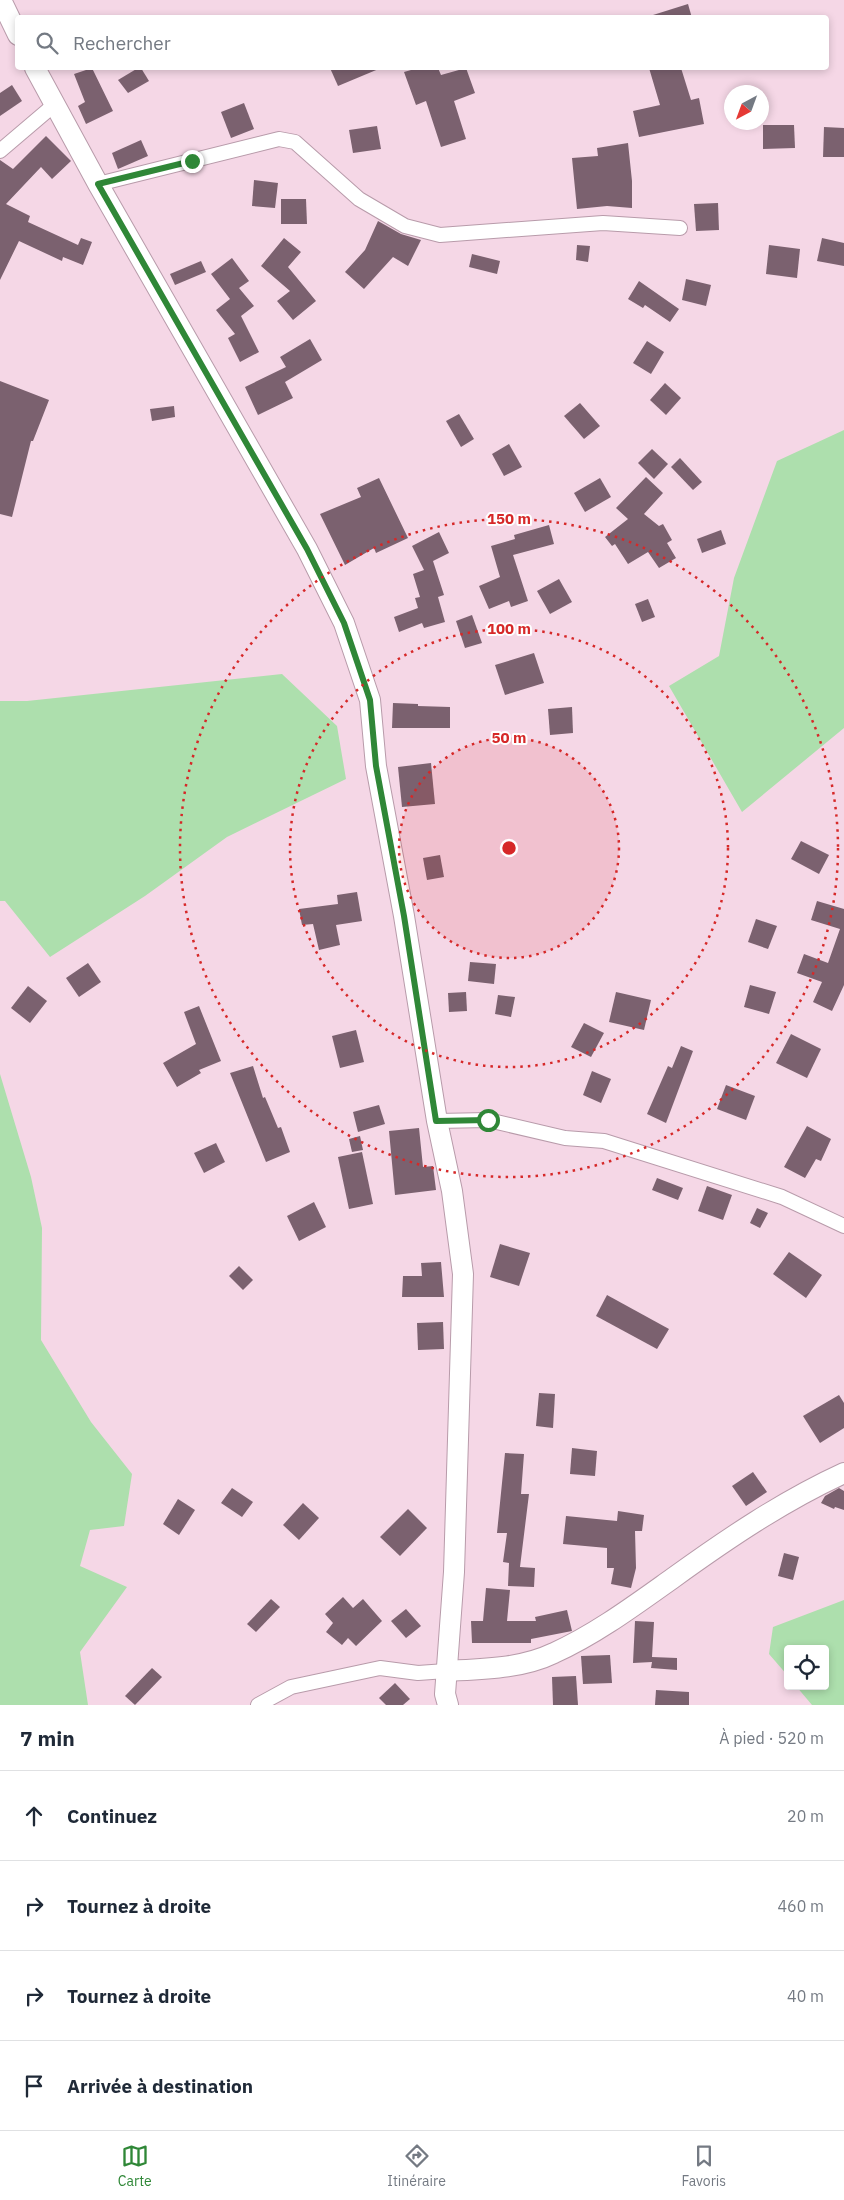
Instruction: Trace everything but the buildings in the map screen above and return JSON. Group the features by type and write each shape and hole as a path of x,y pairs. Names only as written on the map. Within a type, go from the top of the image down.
{"street":[{"path":"1,0 15,29"},
{"path":"36,70 98,184 307,549 344,623 370,700 376,766 404,916 436,1121 452,1191 463,1274 463,1349 454,1572 443,1701"},
{"path":"0,151 54,105"},
{"path":"98,184 279,139 295,142 359,199 405,226 440,235 603,223 680,228"},
{"path":"436,1121 488,1120 566,1138 604,1140 782,1197 844,1226"},
{"path":"258,1705 291,1687 380,1668 418,1673 503,1668 553,1654 619,1616 749,1526 808,1489 844,1473"}],"green space":[{"path":"844,430 844,728 742,812 669,686 719,656 734,578 777,461"},
{"path":"282,674 337,726 346,779 227,837 145,896 50,957 5,901 0,901 0,701 27,701"},
{"path":"0,1074 31,1177 42,1228 41,1340 91,1422 132,1474 124,1526 90,1530 80,1566 127,1587 80,1652 88,1705 0,1705"},
{"path":"844,1600 844,1705 812,1705 799,1690 829,1690 829,1645 784,1645 784,1671 769,1654 773,1627"}],"route":[{"path":"192,161 98,184 307,549 344,623 370,700 376,766 404,916 436,1121 488,1120"}]}
